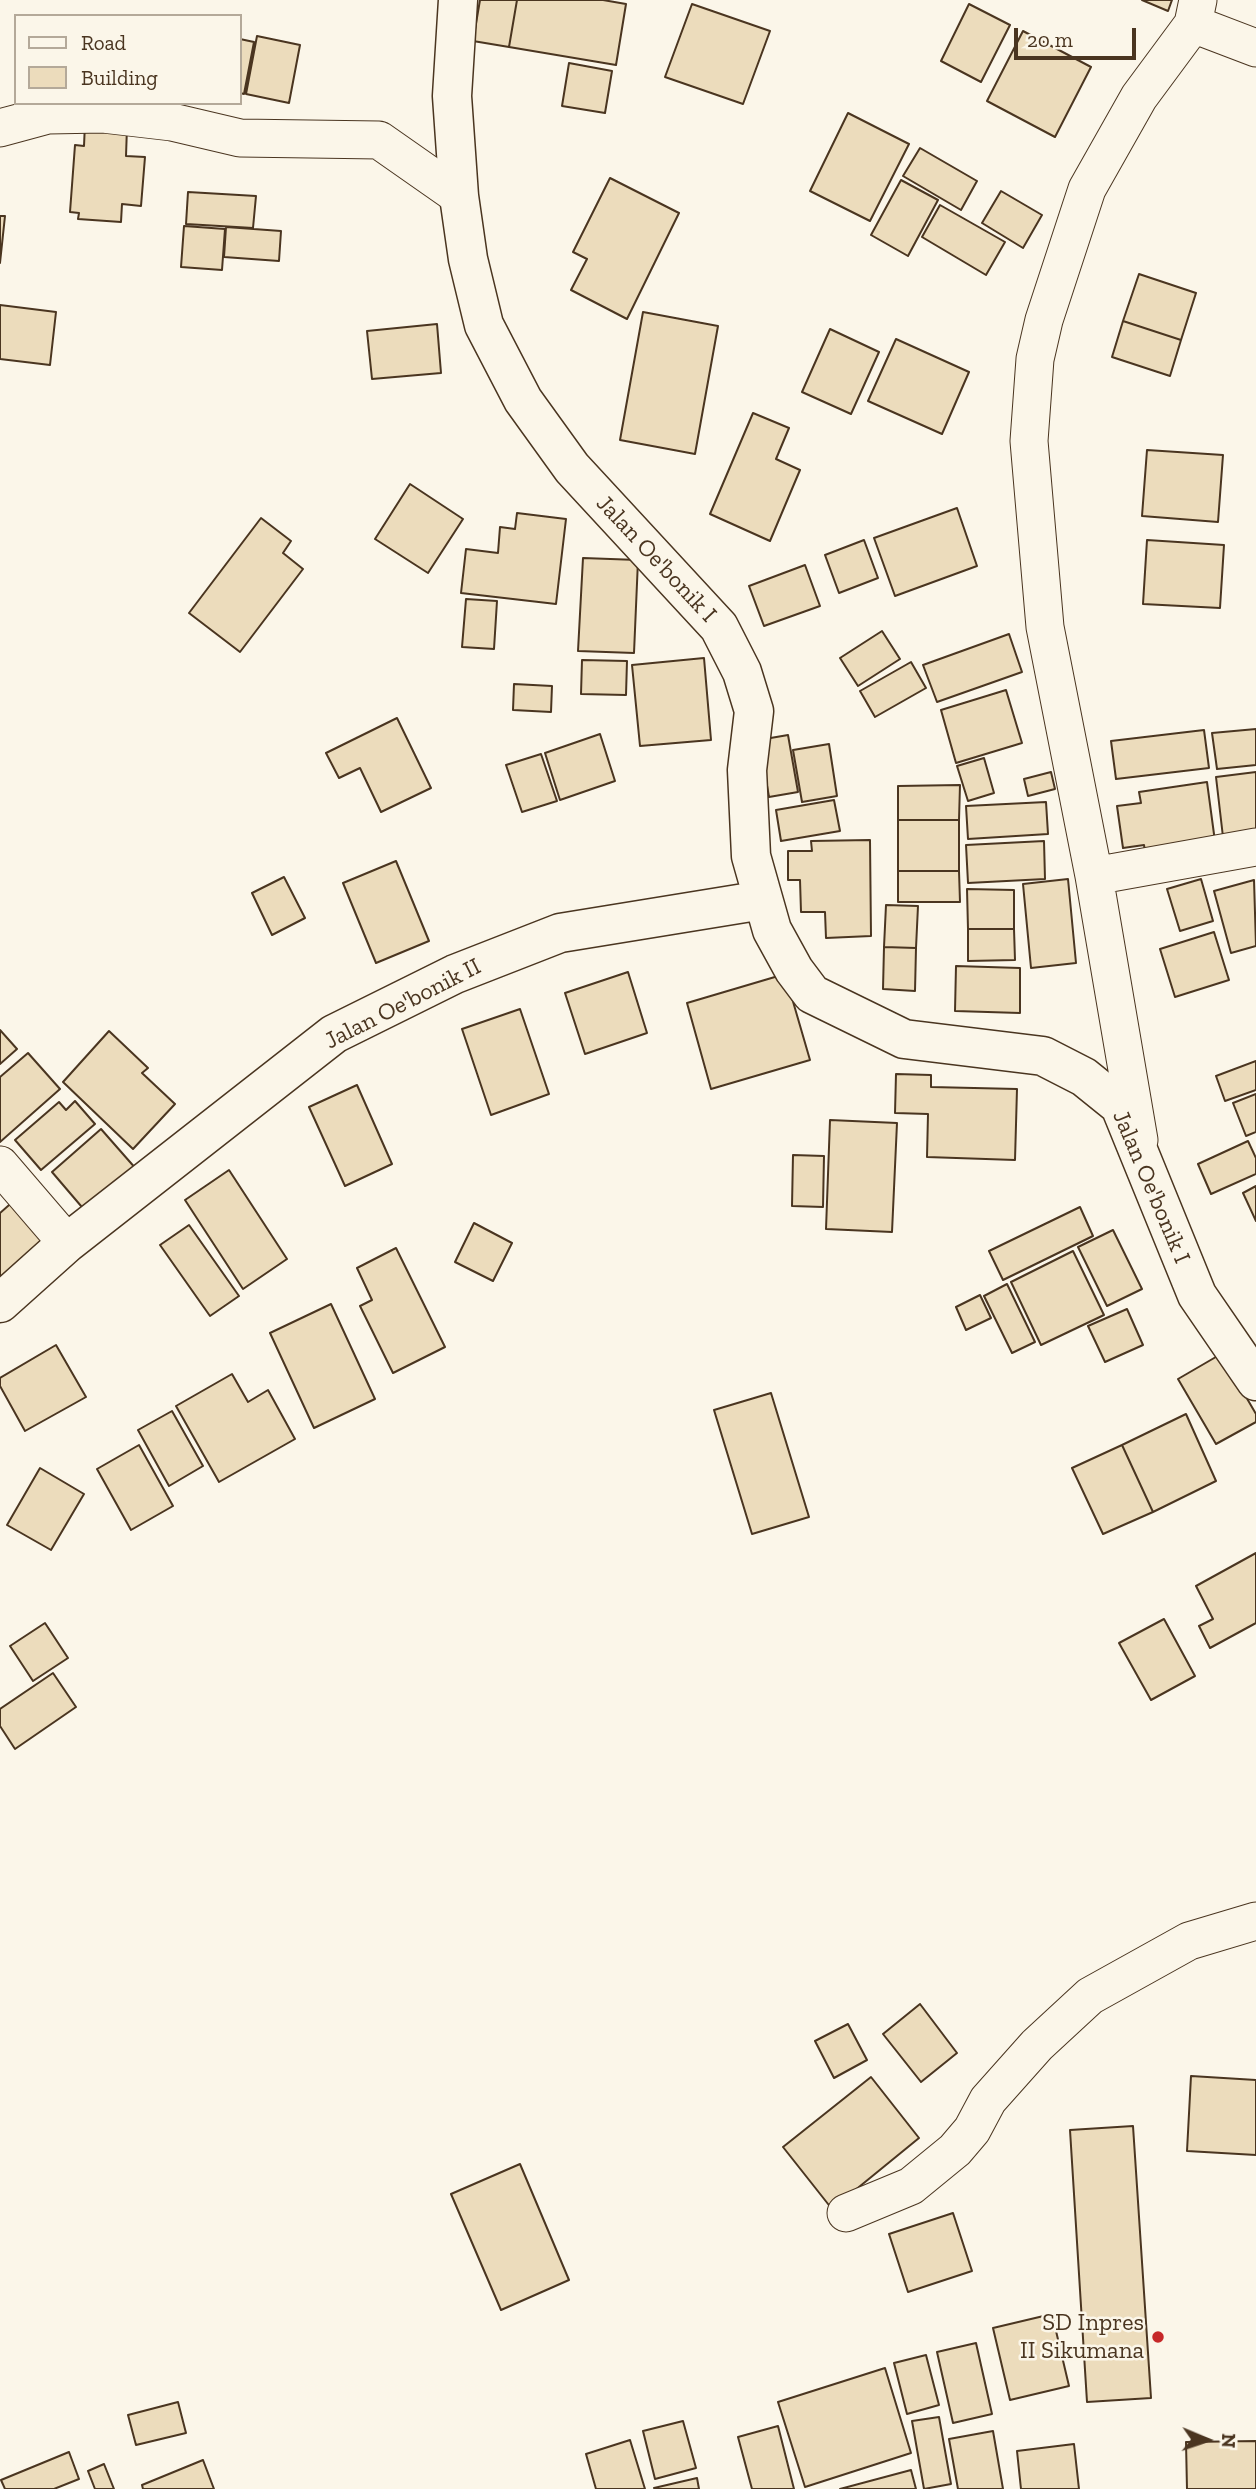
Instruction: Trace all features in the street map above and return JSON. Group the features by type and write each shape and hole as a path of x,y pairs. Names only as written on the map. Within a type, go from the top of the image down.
{"street":[{"name":"Jalan Oe'bonik I","path":"458,0 452,96 459,196 468,259 484,324 523,400 572,468 719,626 742,672 754,711 747,770 751,856 772,930 794,970 812,994 904,1039 1043,1056 1084,1077 1120,1106 1197,1295 1256,1381"},
{"path":"1142,1158 1094,876 1045,627 1029,441 1035,359 1044,320 1087,188 1139,97 1196,12 1256,48"},
{"path":"0,128 48,115 103,114 172,122 240,138 379,140 459,196"},
{"path":"1094,876 1256,848"},
{"name":"Jalan Oe'bonik II","path":"0,1303 67,1243 334,1034 455,974 560,933 763,900"},
{"path":"0,1165 67,1243"},
{"path":"846,2213 911,2186 955,2150 972,2130 988,2100 1037,2045 1090,1996 1189,1941 1256,1920"}],"building":[{"path":"480,0 517,0 509,47 473,41"},
{"path":"517,0 603,0 626,4 616,65 509,47"},
{"path":"1142,0 1172,0 1168,11"},
{"path":"692,4 770,31 743,104 665,77"},
{"path":"969,4 1010,25 981,82 941,61"},
{"path":"1023,31 1091,67 1055,137 987,101"},
{"path":"257,36 300,45 289,103 246,94"},
{"path":"242,39 254,42 242,94"},
{"path":"569,63 612,71 605,113 562,106"},
{"path":"848,113 909,144 870,221 810,191"},
{"path":"85,123 127,127 126,156 145,157 141,206 122,204 121,222 78,219 79,213 70,212 75,145 84,146"},
{"path":"920,148 977,181 961,210 903,176"},
{"path":"610,178 679,213 627,319 571,290 587,259 573,252"},
{"path":"901,180 938,200 908,256 871,235"},
{"path":"1001,191 1042,215 1023,248 982,223"},
{"path":"188,192 256,196 253,228 186,224"},
{"path":"940,205 1005,242 986,275 922,237"},
{"path":"0,216 5,216 0,263"},
{"path":"184,226 225,229 222,270 181,267"},
{"path":"226,227 281,231 279,261 224,257"},
{"path":"1139,274 1196,293 1181,340 1123,321"},
{"path":"0,305 56,312 50,365 0,359"},
{"path":"643,312 718,326 695,454 620,440"},
{"path":"1123,321 1181,340 1170,376 1112,357"},
{"path":"437,324 441,373 372,379 367,331"},
{"path":"830,329 879,352 851,414 802,392"},
{"path":"896,339 969,372 942,434 868,401"},
{"path":"753,413 789,428 776,459 800,470 770,541 710,514"},
{"path":"1147,450 1223,455 1218,522 1142,516"},
{"path":"410,484 463,519 428,573 375,539"},
{"path":"957,508 977,566 895,596 874,538"},
{"path":"517,513 566,519 556,604 461,593 466,549 498,553 500,527 515,529"},
{"path":"261,518 291,541 283,553 303,569 240,652 189,613"},
{"path":"864,540 878,578 839,593 825,555"},
{"path":"1147,540 1224,545 1220,608 1143,604"},
{"path":"583,558 638,560 634,653 578,651"},
{"path":"805,565 820,606 764,626 749,586"},
{"path":"466,599 497,601 494,649 462,647"},
{"path":"882,631 900,659 858,686 840,658"},
{"path":"1009,634 1022,672 937,702 923,665"},
{"path":"704,658 711,740 640,746 632,665"},
{"path":"582,660 627,661 626,695 581,694"},
{"path":"911,662 926,688 875,717 860,691"},
{"path":"514,684 552,686 551,712 513,710"},
{"path":"1006,690 1022,743 956,763 941,710"},
{"path":"397,718 431,788 381,812 360,768 339,778 326,753"},
{"path":"1256,729 1256,765 1217,769 1212,733"},
{"path":"1204,730 1209,768 1116,779 1111,741"},
{"path":"600,734 615,781 560,800 545,753"},
{"path":"788,735 798,792 769,797 759,740"},
{"path":"829,744 837,796 802,802 793,750"},
{"path":"541,754 557,801 522,812 506,765"},
{"path":"984,758 994,793 968,801 957,766"},
{"path":"1051,772 1055,789 1028,796 1024,779"},
{"path":"1256,772 1256,833 1223,837 1216,777"},
{"path":"1207,782 1216,849 1146,858 1144,845 1123,848 1117,806 1141,803 1139,792"},
{"path":"960,785 959,820 898,820 898,786"},
{"path":"834,800 840,831 781,841 776,810"},
{"path":"1046,802 1048,834 968,839 966,806"},
{"path":"898,820 959,820 959,871 898,871"},
{"path":"870,840 871,936 826,938 825,912 801,912 800,880 788,880 788,851 812,851 811,841"},
{"path":"1044,841 1045,879 968,883 966,845"},
{"path":"396,861 429,941 376,963 343,883"},
{"path":"898,871 959,871 960,902 898,902"},
{"path":"284,877 305,918 272,935 252,893"},
{"path":"1068,879 1076,963 1031,968 1023,884"},
{"path":"1201,879 1213,921 1180,931 1167,889"},
{"path":"1254,880 1256,946 1231,953 1214,891"},
{"path":"967,889 1014,890 1014,929 968,929"},
{"path":"886,905 918,906 916,948 884,947"},
{"path":"968,929 1014,929 1015,960 968,961"},
{"path":"1214,932 1229,980 1175,997 1160,949"},
{"path":"884,947 916,948 915,991 883,989"},
{"path":"956,966 1020,968 1020,1013 955,1011"},
{"path":"628,972 647,1033 585,1054 565,993"},
{"path":"785,974 810,1060 711,1089 687,1003"},
{"path":"520,1009 549,1094 491,1115 462,1029"},
{"path":"0,1030 17,1049 0,1064"},
{"path":"109,1031 148,1068 142,1073 175,1104 133,1149 63,1082"},
{"path":"28,1053 60,1089 0,1142 0,1077"},
{"path":"1256,1061 1256,1090 1225,1101 1216,1076"},
{"path":"896,1074 931,1075 931,1087 1017,1089 1015,1160 927,1157 928,1114 895,1113"},
{"path":"357,1085 392,1164 345,1186 309,1107"},
{"path":"1256,1094 1256,1132 1246,1136 1233,1103"},
{"path":"75,1101 95,1124 41,1170 15,1140 59,1102 66,1110"},
{"path":"830,1120 897,1123 892,1232 826,1229"},
{"path":"101,1129 137,1170 87,1213 52,1172"},
{"path":"1248,1141 1256,1158 1256,1174 1211,1194 1198,1164"},
{"path":"793,1155 824,1156 823,1207 792,1206"},
{"path":"229,1170 287,1259 243,1289 185,1200"},
{"path":"1256,1186 1256,1221 1243,1193"},
{"path":"17,1198 58,1246 0,1297 0,1213"},
{"path":"1080,1207 1093,1236 1003,1280 989,1251"},
{"path":"474,1223 512,1243 493,1281 455,1262"},
{"path":"189,1225 239,1296 210,1316 160,1245"},
{"path":"1113,1230 1142,1289 1107,1306 1078,1247"},
{"path":"396,1248 445,1347 393,1373 360,1306 372,1300 357,1268"},
{"path":"1073,1251 1104,1315 1041,1345 1011,1282"},
{"path":"1007,1284 1035,1342 1012,1353 984,1296"},
{"path":"980,1295 991,1318 966,1330 956,1307"},
{"path":"331,1304 375,1399 314,1428 270,1333"},
{"path":"1127,1309 1143,1345 1105,1362 1088,1326"},
{"path":"56,1345 86,1397 25,1431 0,1386 0,1378"},
{"path":"1221,1354 1256,1414 1256,1422 1216,1444 1178,1379"},
{"path":"232,1374 248,1402 268,1390 295,1439 219,1482 176,1406"},
{"path":"771,1393 809,1517 752,1534 714,1410"},
{"path":"172,1411 203,1466 169,1486 138,1430"},
{"path":"1186,1414 1216,1481 1153,1512 1122,1445"},
{"path":"139,1445 173,1506 131,1530 97,1469"},
{"path":"1122,1445 1153,1512 1103,1534 1072,1468"},
{"path":"40,1468 84,1494 51,1550 7,1525"},
{"path":"1256,1553 1256,1623 1210,1648 1199,1626 1213,1619 1196,1586"},
{"path":"1164,1619 1195,1676 1151,1700 1119,1643"},
{"path":"45,1623 68,1658 33,1681 10,1646"},
{"path":"53,1673 76,1707 15,1749 0,1726 0,1709"},
{"path":"920,2004 957,2053 921,2082 883,2034"},
{"path":"848,2024 867,2060 834,2078 815,2041"},
{"path":"1191,2076 1256,2080 1256,2155 1187,2151"},
{"path":"871,2077 919,2138 832,2209 783,2147"},
{"path":"1133,2126 1151,2398 1087,2402 1070,2130"},
{"path":"520,2164 569,2280 501,2310 451,2194"},
{"path":"953,2213 972,2271 908,2292 889,2234"},
{"path":"1052,2314 1069,2386 1010,2400 993,2328"},
{"path":"976,2343 992,2414 953,2423 937,2352"},
{"path":"926,2355 939,2405 907,2414 894,2363"},
{"path":"885,2368 911,2453 805,2487 778,2402"},
{"path":"178,2402 186,2433 136,2445 128,2415"},
{"path":"939,2417 951,2484 924,2489 912,2421"},
{"path":"683,2421 696,2468 655,2479 643,2431"},
{"path":"778,2426 794,2489 752,2489 738,2437"},
{"path":"993,2431 1003,2489 958,2489 949,2439"},
{"path":"630,2440 645,2489 596,2489 586,2454"},
{"path":"1256,2441 1256,2489 1187,2489 1186,2442"},
{"path":"1074,2444 1079,2489 1021,2489 1017,2451"},
{"path":"69,2452 79,2479 54,2489 5,2489 1,2480"},
{"path":"203,2460 214,2489 143,2489 142,2485"},
{"path":"104,2464 114,2489 95,2489 88,2471"},
{"path":"911,2470 916,2489 840,2489"},
{"path":"697,2478 699,2489 654,2488"}],"place":[{"name":"SD Inpres II Sikumana","path":"1158,2337"}]}
